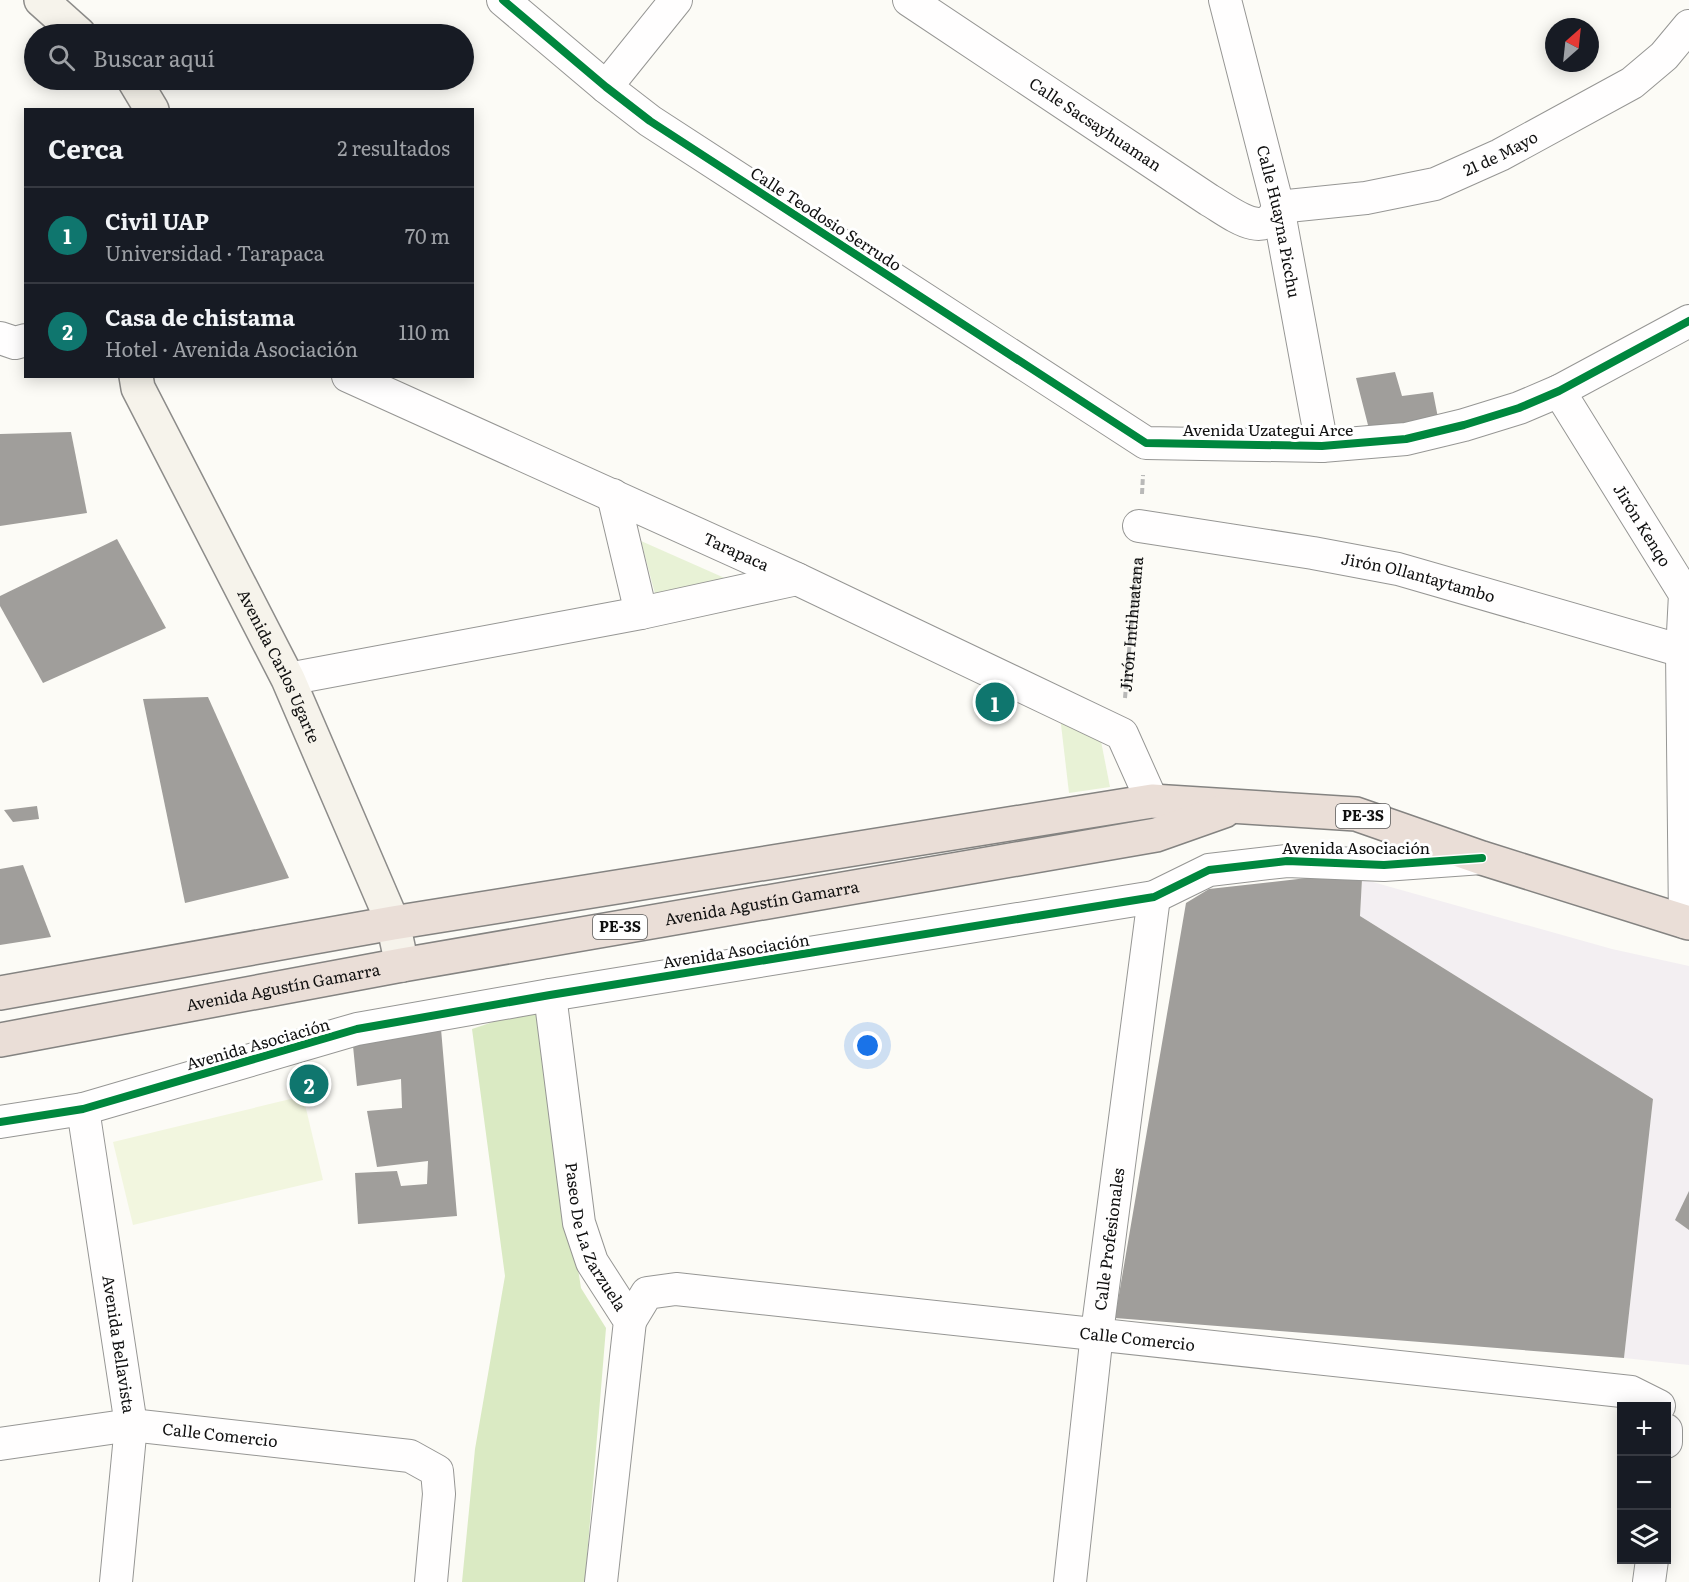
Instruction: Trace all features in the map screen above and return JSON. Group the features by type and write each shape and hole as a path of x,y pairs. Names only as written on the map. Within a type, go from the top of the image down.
{"highway":[{"name":"Avenida Agustín Gamarra","path":"0,993 393,923 1152,801 1356,814 1482,858"},
{"name":"Avenida Agustín Gamarra","path":"0,1040 402,965 1156,835 1238,807"},
{"name":"PE-3S","path":"1482,858 1687,922"}],"street":[{"path":"41,0 68,24"},
{"name":"Calle Teodosio Serrudo","path":"503,0 650,121 1146,444"},
{"path":"606,87 676,0"},
{"name":"Calle Sacsayhuaman","path":"909,0 1233,214 1259,226 1268,222 1276,214 1278,207"},
{"name":"Calle Huayna Picchu","path":"1225,0 1278,207 1322,446"},
{"name":"21 de Mayo","path":"1278,207 1366,198 1435,184 1500,155 1632,82 1664,56 1689,27"},
{"path":"140,90 151,108"},
{"name":"Avenida Uzategui Arce","path":"1146,444 1322,446 1406,439 1464,425 1519,408 1559,391 1689,321"},
{"path":"0,338 15,343 24,341"},
{"name":"Avenida Carlos Ugarte","path":"136,378 138,388 288,679 393,923 402,965"},
{"name":"Tarapaca","path":"352,378 796,579 1122,734"},
{"name":"Jirón Kenqo","path":"1559,391 1687,593 1687,922"},
{"path":"613,495 641,613"},
{"name":"Jirón Ollantaytambo","path":"1139,526 1313,553 1398,569 1686,652"},
{"path":"288,679 641,613 796,579"},
{"path":"1122,734 1152,801"},
{"name":"Avenida Asociación","path":"0,1122 83,1109 357,1029 550,995 1154,897 1209,870 1287,861 1384,865 1482,858"},
{"name":"Calle Profesionales","path":"1070,1582 1097,1333 1154,897"},
{"name":"Paseo De La Zarzuela","path":"550,995 579,1223 592,1262 630,1321 601,1582"},
{"name":"Avenida Bellavista","path":"83,1109 131,1425 116,1582"},
{"name":"Calle Comercio","path":"630,1321 647,1293 676,1289 1631,1392 1645,1402"},
{"name":"Calle Comercio","path":"0,1444 131,1425 410,1456 437,1471 439,1494 431,1582"},
{"path":"1649,1582 1651,1564"}],"shaded area":[{"path":"1362,879 1612,949 1689,966 1689,1365 1624,1358 1653,1099 1360,916"}],"green space":[{"path":"641,541 736,583 659,609"},
{"path":"1060,716 1100,736 1110,787 1069,793"},
{"path":"537,1007 581,1288 606,1328 585,1582 462,1582 475,1449 505,1276 472,1029"},
{"path":"303,1096 323,1180 133,1225 113,1142"}],"building":[{"path":"1395,372 1402,396 1433,392 1439,423 1369,429 1356,378"},
{"path":"71,432 87,513 0,526 0,434"},
{"path":"117,539 166,628 43,683 0,606 0,596"},
{"path":"208,697 289,878 185,903 143,699"},
{"path":"37,806 39,819 13,822 4,810"},
{"path":"23,865 51,937 0,945 0,869"},
{"path":"1307,878 1362,879 1360,916 1653,1099 1624,1358 1115,1318 1186,903 1209,889"},
{"path":"441,1029 457,1216 358,1224 355,1173 397,1171 401,1186 427,1184 428,1161 377,1167 367,1111 402,1108 401,1079 357,1086 353,1046"},
{"path":"1689,1191 1689,1230 1675,1220"}],"cycle path":[{"path":"503,0 650,121 1146,443 1322,446 1406,439 1464,425 1519,408 1559,391 1689,321"},
{"path":"0,1122 83,1109 357,1029 550,995 1154,897 1209,870 1287,861 1384,865 1482,858"}],"place":[{"name":"Civil UAP","path":"995,702"},
{"name":"Casa de chistama","path":"309,1084"}]}
